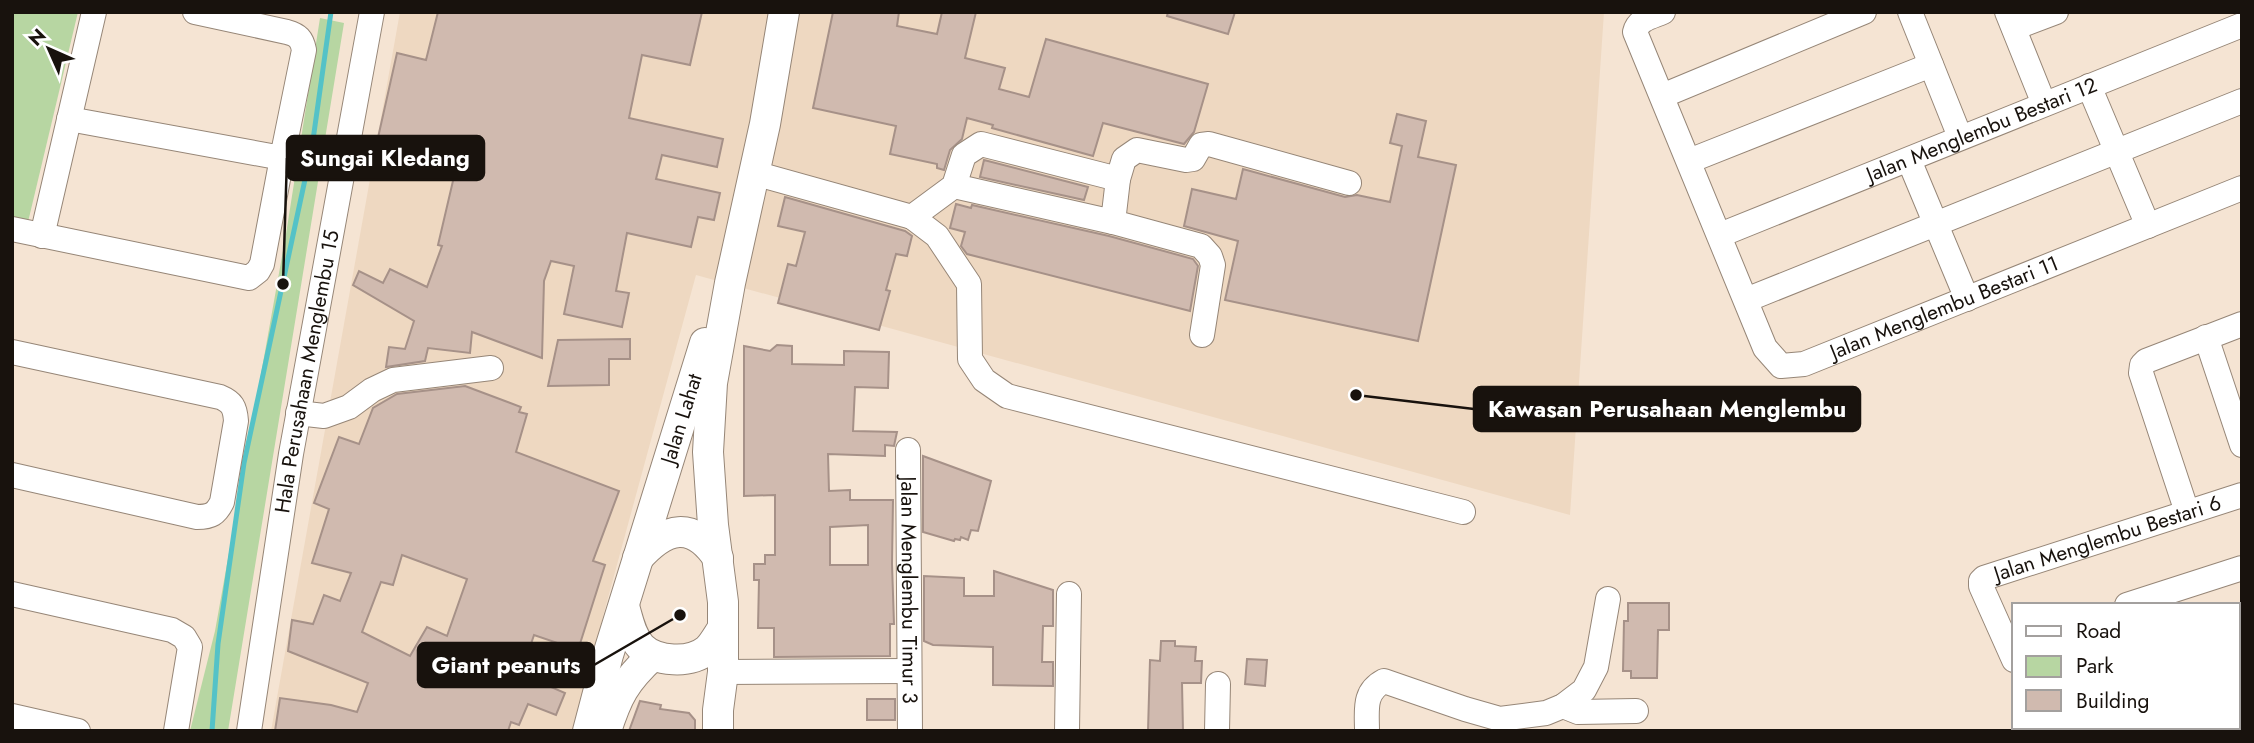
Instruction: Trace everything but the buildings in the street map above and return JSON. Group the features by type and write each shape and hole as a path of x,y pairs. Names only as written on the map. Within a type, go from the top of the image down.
{"main road":[{"name":"Jalan Lahat","path":"718,558 708,452 712,383 784,12"},
{"name":"Jalan Lahat","path":"638,558 694,374 730,283"},
{"path":"587,731 638,558 652,543 669,533 684,531 708,544 718,558 723,603 723,672 718,731"},
{"path":"624,607 630,629 639,645 694,673 702,691 705,731"},
{"path":"606,731 617,697 640,667 666,658 694,658 709,649 723,628"}],"street":[{"path":"42,236 94,12"},
{"path":"12,229 241,277 249,278 258,271 262,264 304,50 302,41 287,32 195,12"},
{"name":"Hala Perusahaan Menglembu 15","path":"249,731 299,412 372,12"},
{"name":"Jalan Menglembu Bestari 11","path":"1663,12 1636,25 1635,32 1765,348 1781,366 1804,364 2242,188"},
{"path":"1661,96 1864,12"},
{"path":"1910,12 1960,137"},
{"path":"2044,104 2011,20 2056,12"},
{"name":"Jalan Menglembu Bestari 12","path":"1720,235 2242,25"},
{"path":"1689,161 1931,65"},
{"path":"2090,86 2148,226"},
{"path":"1746,300 2242,101"},
{"path":"69,119 282,158"},
{"path":"912,217 954,186 964,155 981,144 1118,179"},
{"path":"1113,222 1118,179 1124,159 1137,150 1186,160 1193,159 1201,145 1209,144 1349,183"},
{"path":"1909,160 1966,299"},
{"path":"754,173 912,217 937,236 969,284 970,359 984,380 1007,396 1463,512"},
{"path":"954,186 1113,222 1201,246 1210,256 1213,265 1202,335"},
{"path":"2187,512 2141,373 2142,365 2146,361 2242,324"},
{"path":"2206,337 2242,445"},
{"path":"12,352 220,397 229,401 235,409 236,421 222,502 217,512 209,517 197,517 12,475"},
{"path":"299,412 324,416 349,407 372,390 393,380 491,368"},
{"name":"Jalan Menglembu Timur 3","path":"908,450 910,731"},
{"name":"Jalan Menglembu Bestari 6","path":"2012,648 1981,586 1984,578 2242,495"},
{"path":"2133,603 2242,568"},
{"path":"12,594 173,631 184,637 190,647 176,731"},
{"path":"1067,731 1069,594"},
{"path":"1367,731 1368,694 1375,685 1384,681 1500,719 1546,713 1563,706 1584,690 1596,667 1608,599"},
{"path":"723,672 909,671"},
{"path":"1217,731 1218,684"},
{"path":"1563,706 1578,712 1636,711"},
{"path":"12,716 78,731"}],"shaded area":[{"path":"400,12 1604,12 1570,515 696,275 603,616 581,731 271,731"}],"green space":[{"path":"12,12 78,12 28,222 12,218"},
{"path":"320,18 344,23 228,731 190,731 215,631 286,234"}],"waterway":[{"path":"212,731 218,644 244,463 312,147 331,12"}],"place":[{"name":"Sungai Kledang","path":"283,284"},
{"name":"Kawasan Perusahaan Menglembu","path":"1356,395"},
{"name":"Giant peanuts","path":"680,615"}]}
